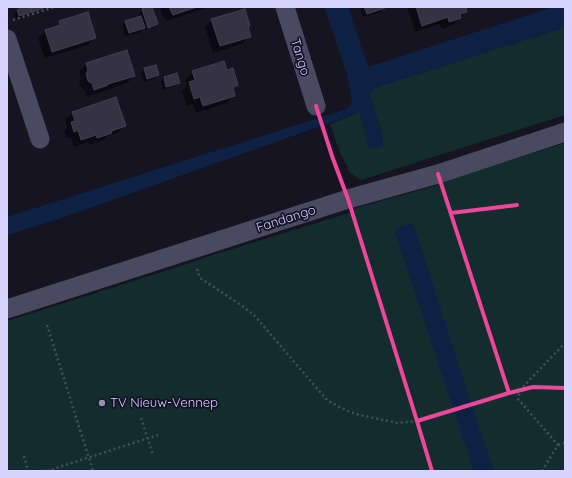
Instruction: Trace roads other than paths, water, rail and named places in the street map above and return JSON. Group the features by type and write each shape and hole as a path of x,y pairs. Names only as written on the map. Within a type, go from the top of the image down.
{"street":[{"name":"Tango","path":"285,7 316,106"},
{"path":"8,30 40,139"},
{"name":"Fandango","path":"7,309 348,199 438,174 565,132"}],"water":[{"path":"324,7 348,7 368,67 553,7 565,7 565,27 377,87 369,93 383,137 383,147 369,149 360,112 59,219 7,235 7,217 347,109 352,104 347,74"},
{"path":"413,223 494,471 474,471 394,229"}],"place":[{"name":"TV Nieuw-Vennep","path":"102,403"}]}
